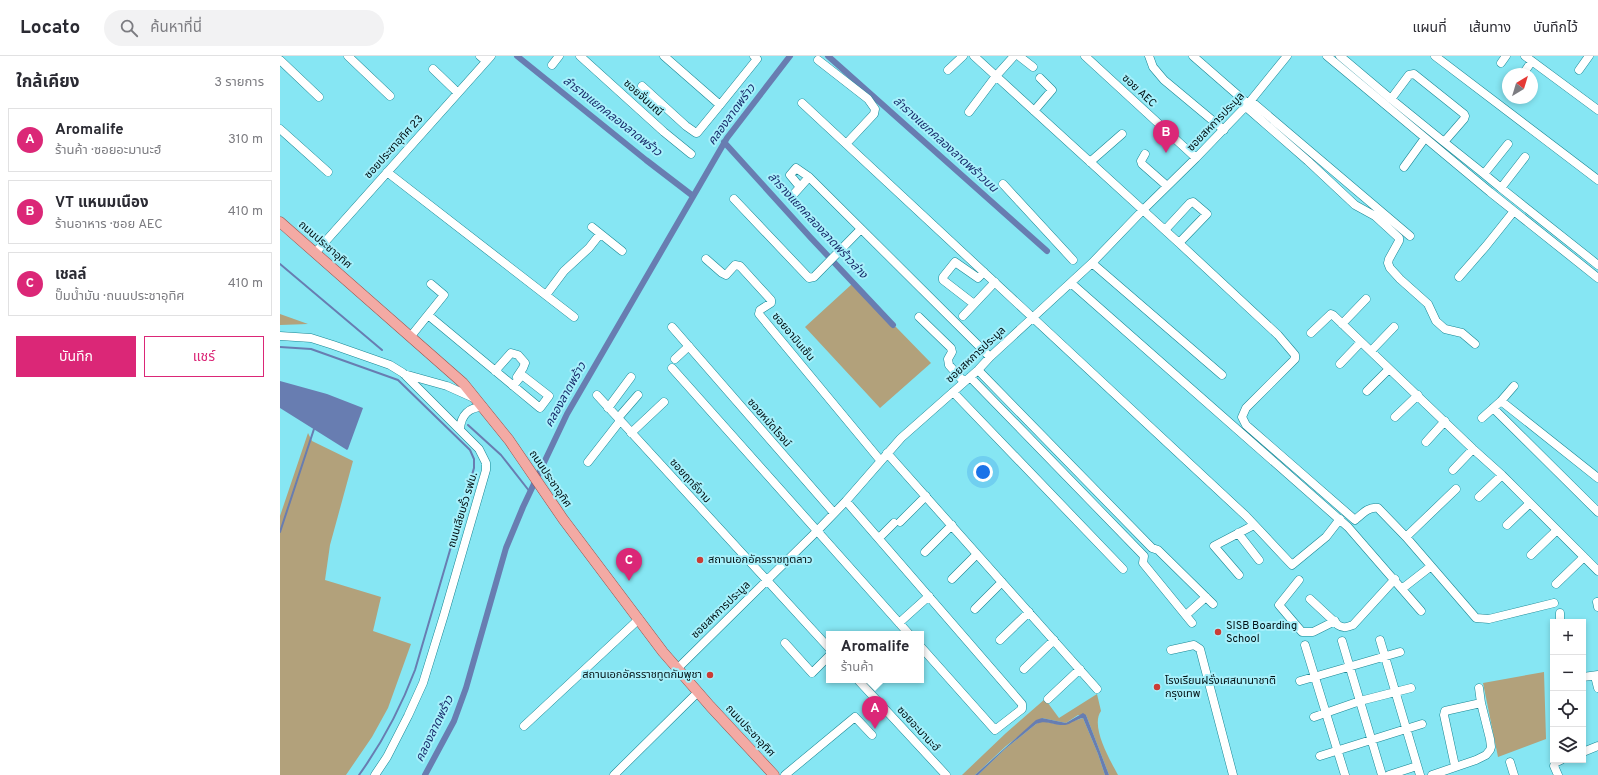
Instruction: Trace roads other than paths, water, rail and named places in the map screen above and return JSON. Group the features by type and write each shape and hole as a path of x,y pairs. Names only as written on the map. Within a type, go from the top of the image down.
{"main road":[{"name":"ถนนประชาอุทิศ","path":"281,226 316,252 463,383 509,440 563,519 677,669 697,693 774,775"}],"street":[{"path":"284,56 280,60 319,96"},
{"path":"348,56 390,96"},
{"path":"552,65 559,56"},
{"name":"ซอยจั่นมณี","path":"580,56 664,132 692,154"},
{"path":"664,56 720,105"},
{"path":"642,86 686,126 697,133 757,59 754,56"},
{"path":"948,70 963,56"},
{"path":"974,56 1278,335 1295,356 1295,359 1246,408 1242,416 1246,425 1355,520"},
{"path":"969,112 996,76 1014,56"},
{"path":"1019,56 1033,67"},
{"name":"ซอย AEC","path":"1085,56 1196,158"},
{"path":"1149,56 1153,67 1164,80 1224,130"},
{"path":"1193,56 1248,104 1410,236"},
{"name":"ซอยสหการประมูล","path":"677,669 817,531 901,438 978,370 990,357 1092,263 1224,130 1248,104 1287,56"},
{"path":"1327,56 1514,211 1598,278"},
{"path":"1340,56 1444,142 1598,265"},
{"path":"1435,56 1444,59 1598,180"},
{"path":"1501,63 1506,56"},
{"path":"1525,56 1598,110"},
{"path":"1579,70 1590,56"},
{"name":"ซอยประชาอุทิศ 23","path":"316,252 458,93 486,58"},
{"path":"818,60 868,99 876,109 874,114 846,144"},
{"path":"1527,68 1532,61"},
{"path":"433,69 458,93"},
{"path":"1391,99 1409,75 1414,74 1459,110 1465,116 1444,142"},
{"path":"1034,111 1052,90 1040,78"},
{"path":"802,103 1254,525 1292,565 1326,537 1340,519"},
{"path":"1248,104 1355,205 1375,216 1394,232 1399,238 1399,241 1388,259 1390,268 1428,304 1436,321 1440,325 1450,332 1462,333 1475,344"},
{"path":"280,129 328,172"},
{"path":"1090,162 1122,134"},
{"path":"1404,167 1425,138"},
{"path":"1484,174 1508,144"},
{"path":"1145,154 1141,162 1142,164 1167,186"},
{"path":"1501,188 1525,157"},
{"path":"800,187 790,176 795,168 802,171 990,357"},
{"path":"387,172 574,317"},
{"path":"793,195 809,178"},
{"path":"1004,184 1073,260"},
{"path":"734,199 808,278 814,277 861,229"},
{"path":"1165,230 1190,203 1196,203 1207,214 1179,243"},
{"path":"1459,277 1514,211"},
{"path":"592,227 622,251"},
{"path":"546,295 564,271 589,248 600,234"},
{"name":"ซอยอามินเซ็น","path":"706,259 726,275 736,265 740,266 771,300 771,303 760,310 760,314 880,460"},
{"path":"974,304 943,280 943,277 955,262 978,278 984,272"},
{"path":"1092,263 1222,375"},
{"path":"963,316 994,282"},
{"path":"1071,283 1340,519 1403,588 1421,611"},
{"path":"411,336 444,295 431,284"},
{"path":"1342,324 1366,299"},
{"path":"1311,332 1331,314 1502,475 1598,571"},
{"path":"428,315 495,371 512,385 525,363 518,355 511,353 495,371"},
{"path":"919,317 950,348 952,352 948,359 949,365 995,402 1144,556"},
{"name":"ซอยหมัดโรจน์","path":"672,327 834,513"},
{"path":"1371,351 1394,327"},
{"name":"ถนนเลียบรั้ว รฟม.","path":"280,336 311,338 390,365 403,373 460,428 479,449 485,459 486,470 423,683 408,716 375,775"},
{"path":"1340,364 1361,342"},
{"path":"675,359 689,346"},
{"path":"672,368 906,631"},
{"path":"1367,391 1389,369"},
{"path":"978,370 1152,548 1158,550 1213,604"},
{"path":"403,373 447,386 479,403 476,407 466,412 461,419 460,428"},
{"path":"608,408 631,377"},
{"path":"1482,418 1501,401 1514,386"},
{"path":"952,392 1122,569"},
{"name":"ซอยฤทธิ์งาม","path":"597,395 767,581"},
{"path":"588,462 638,395"},
{"path":"995,402 1002,395"},
{"path":"1395,417 1418,395"},
{"path":"1501,401 1598,478"},
{"path":"631,433 664,402"},
{"path":"1493,408 1598,512"},
{"path":"1426,442 1445,421"},
{"path":"1030,438 1037,431"},
{"path":"1453,470 1473,449"},
{"path":"887,453 1097,689"},
{"path":"1479,497 1502,475"},
{"path":"1406,538 1456,489"},
{"path":"1091,500 1097,492"},
{"path":"878,538 897,523 926,496"},
{"path":"846,500 1022,704 1022,709 995,730 924,651"},
{"path":"1507,525 1530,503"},
{"path":"1348,527 1369,509 1374,507 1378,508 1476,618 1489,619 1554,603"},
{"path":"924,552 952,525"},
{"path":"1239,575 1214,546 1254,525"},
{"path":"1531,555 1557,530"},
{"path":"1238,534 1259,560"},
{"path":"1152,548 1144,556 1143,563 1192,623"},
{"path":"952,579 978,554"},
{"path":"1556,584 1584,558"},
{"path":"1403,588 1430,567"},
{"path":"1310,599 1343,628 1353,625 1394,579"},
{"path":"1299,580 1279,605 1302,632 1313,632 1334,621"},
{"path":"767,581 826,645"},
{"path":"975,609 1002,582"},
{"path":"899,623 929,596"},
{"path":"1186,615 1206,597"},
{"path":"1000,640 1029,612"},
{"path":"1560,613 1560,619"},
{"path":"524,726 639,619"},
{"path":"1024,669 1054,640"},
{"path":"1380,640 1420,775"},
{"path":"1342,641 1382,775"},
{"path":"785,643 812,673 826,659"},
{"path":"1171,650 1194,645 1200,649 1233,775"},
{"path":"1305,645 1344,775"},
{"path":"1300,681 1400,652"},
{"path":"1048,698 1080,669"},
{"path":"1586,677 1596,676 1598,688"},
{"name":"ซอยอะมานะฮ์","path":"861,683 946,775"},
{"path":"1314,717 1360,701 1411,688"},
{"path":"1432,775 1486,755 1491,747 1479,688"},
{"path":"614,775 697,693"},
{"path":"1455,766 1444,715 1445,711 1481,703"},
{"path":"785,775 855,716 872,735"},
{"path":"1320,756 1422,724"},
{"path":"1586,751 1598,746"},
{"path":"1510,762 1514,775"},
{"path":"1555,763 1554,766 1558,775"},
{"path":"1390,775 1417,766"}],"water":[{"path":"280,381 327,394 363,408 347,450 280,408"},
{"path":"1083,713 1086,715 1109,775 1105,775 1083,718 1065,725 1057,725 1047,722 1036,724 1005,749 978,775 975,775 1036,720 1042,718 1066,723"}],"waterway":[{"name":"ลำรางแยกคลองลาดพร้าว","path":"517,56 693,196"},
{"name":"คลองลาดพร้าว","path":"425,775 454,721 466,688 506,548 523,507 567,414 727,138 790,56"},
{"name":"ลำรางแยกคลองลาดพร้าวบน","path":"828,56 1047,251"},
{"name":"ลำรางแยกคลองลาดพร้าวล่าง","path":"724,142 811,238 893,325"},
{"path":"280,264 382,350"},
{"path":"280,347 311,349 398,380 470,450 474,459 474,468 415,670 404,698 359,775"},
{"path":"468,425 501,455 530,492"},
{"path":"280,532 314,429"}],"place":[{"name":"VT แหนมเนือง","path":"1166,153"},
{"name":"สถานเอกอัครราชทูตลาว","path":"700,560"},
{"name":"เชลล์","path":"629,581"},
{"name":"SISB Boarding School","path":"1218,632"},
{"name":"สถานเอกอัครราชทูตกัมพูชา","path":"710,675"},
{"name":"โรงเรียนฝรั่งเศสนานาชาติ กรุงเทพ","path":"1157,687"},
{"name":"Aromalife","path":"875,729"}]}
